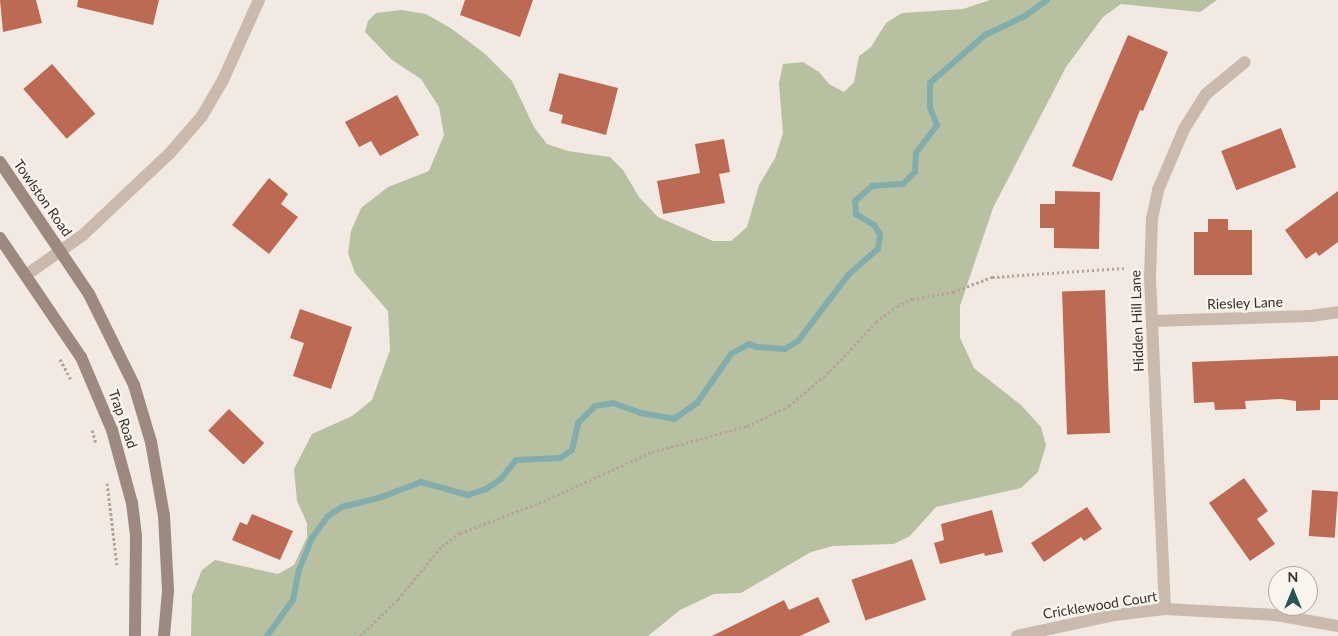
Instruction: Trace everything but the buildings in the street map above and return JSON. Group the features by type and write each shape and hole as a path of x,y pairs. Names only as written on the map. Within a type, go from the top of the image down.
{"main road":[{"name":"Towlston Road","path":"0,162 62,250"},
{"path":"0,238 26,275"},
{"name":"Trap Road","path":"62,250 122,356 151,442 166,556 164,636"},
{"name":"Trap Road","path":"26,275 81,357 98,392 124,467 136,537 135,636"}],"street":[{"path":"26,275 83,235 162,160 202,116 223,80 259,0"},
{"name":"Hidden Hill Lane","path":"1165,609 1150,248 1158,190 1184,129 1206,94 1245,62"},
{"name":"Riesley Lane","path":"1152,321 1312,316 1338,312"},
{"name":"Cricklewood Court","path":"1017,636 1114,615 1165,609 1276,615 1338,626"}],"path":[{"path":"360,636 398,599 442,546 460,533 539,503 652,452 747,426 789,406 830,371 876,322 897,306 912,299 960,290 992,277 1124,268"},
{"path":"58,354 75,390"},
{"path":"89,423 98,447"},
{"path":"105,474 112,503 117,572"}],"green space":[{"path":"990,0 1217,0 1200,12 1121,4 1103,17 1066,67 993,208 960,306 960,338 974,368 1021,405 1041,427 1046,445 1038,472 1021,488 936,507 910,536 894,544 833,546 811,552 741,593 714,594 680,610 648,636 191,636 192,595 202,570 215,560 278,574 294,565 307,537 307,523 297,501 294,469 312,434 352,416 372,400 390,350 388,311 355,273 348,253 351,231 361,208 388,187 429,171 444,135 439,107 421,79 392,60 365,32 368,21 376,13 401,10 426,14 452,29 484,53 512,81 534,127 547,144 568,151 610,157 623,170 639,197 658,217 713,241 731,241 747,227 759,185 775,158 783,133 779,83 783,64 803,62 819,72 829,84 844,92 854,82 859,56 871,47 886,23 902,13 963,9"}],"waterway":[{"path":"267,636 293,600 299,570 312,538 328,516 342,507 379,498 421,482 468,495 486,489 501,479 516,460 560,458 572,450 578,423 595,406 613,403 641,413 674,419 697,403 731,354 749,344 757,347 785,349 798,341 849,274 878,249 880,234 874,225 856,214 855,201 872,186 903,184 915,172 916,153 937,125 930,108 930,83 985,35 1025,16 1047,0"}]}
